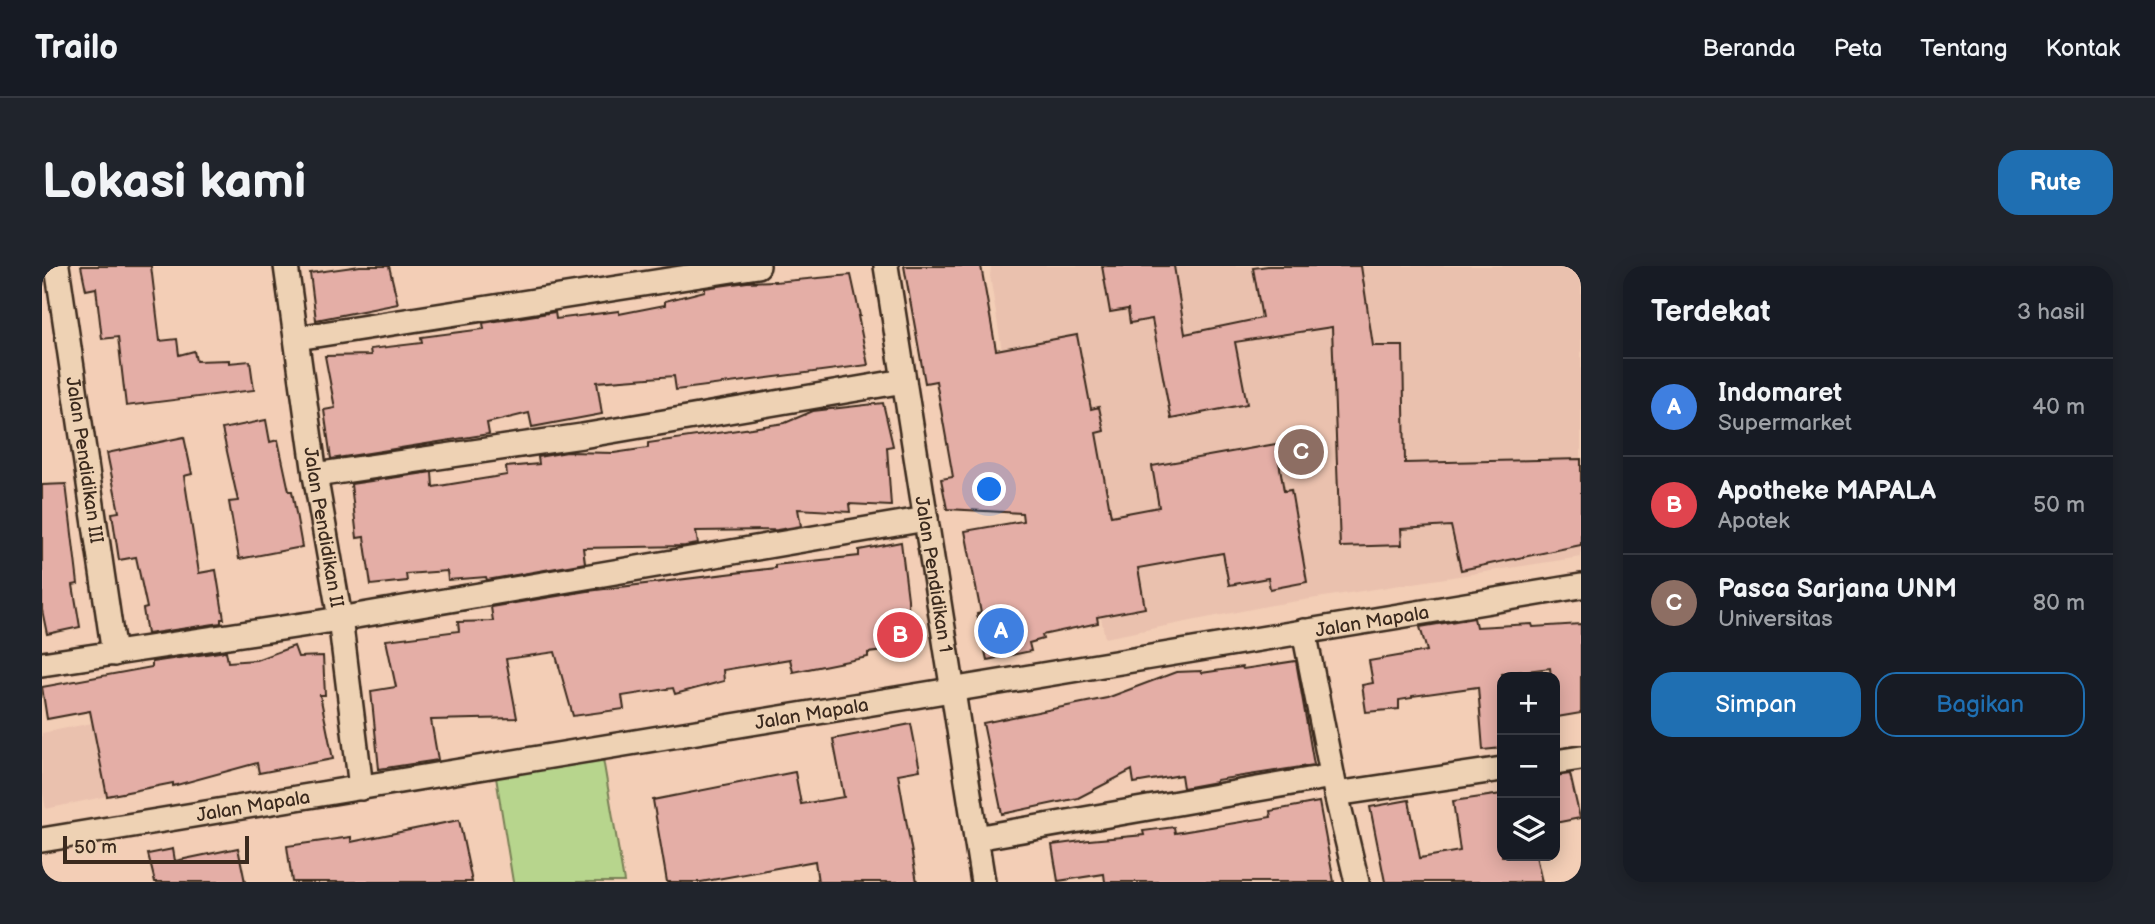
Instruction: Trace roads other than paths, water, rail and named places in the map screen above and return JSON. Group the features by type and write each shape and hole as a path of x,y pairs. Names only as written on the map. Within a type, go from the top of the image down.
{"street":[{"name":"Jalan Pendidikan III","path":"57,266 114,654"},
{"name":"Jalan Pendidikan II","path":"286,266 315,475 340,618 361,788"},
{"path":"297,338 758,266"},
{"name":"Jalan Pendidikan 1","path":"886,266 983,882"},
{"path":"315,475 582,436 904,381"},
{"path":"42,664 340,618 926,519"},
{"name":"Jalan Mapala","path":"42,840 1581,586"},
{"path":"1304,631 1334,785 1357,882"},
{"path":"1560,761 1581,758"},
{"path":"976,838 1334,785 1497,769"}],"place":[{"name":"Pasca Sarjana UNM","path":"1301,452"},
{"name":"Indomaret","path":"1001,631"},
{"name":"Apotheke MAPALA","path":"900,635"}]}
